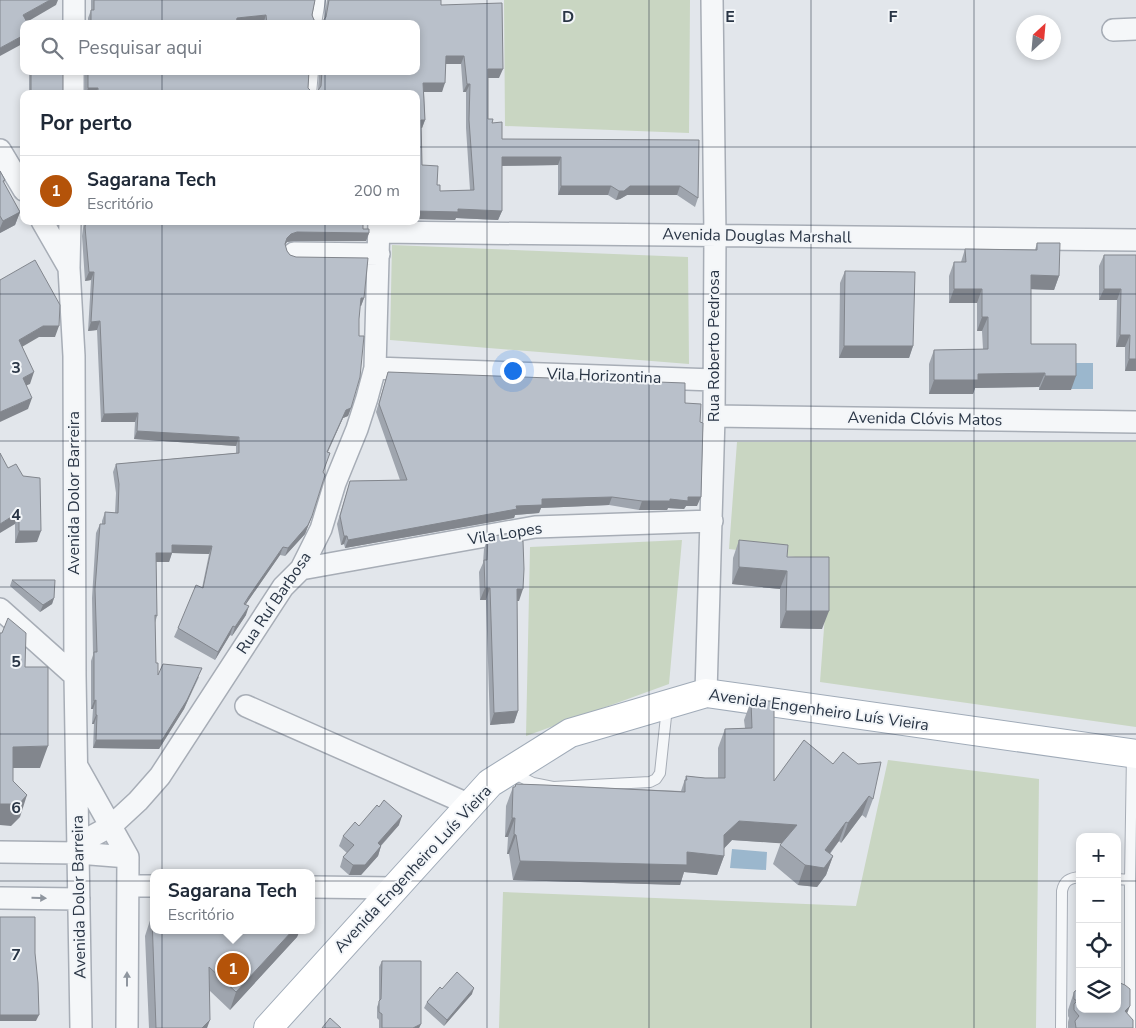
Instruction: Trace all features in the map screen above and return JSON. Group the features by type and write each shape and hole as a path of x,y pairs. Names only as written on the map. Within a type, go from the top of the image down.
{"main road":[{"name":"Avenida Engenheiro Luís Vieira","path":"268,1028 490,783 570,733 706,693 1134,754"}],"street":[{"path":"74,0 74,20"},
{"name":"Rua Roberto Pedrosa","path":"706,693 714,416 715,235 712,0"},
{"path":"1113,30 1136,30"},
{"path":"73,90 74,75"},
{"path":"0,150 20,183"},
{"path":"44,225 69,268"},
{"name":"Avenida Dolor Barreira","path":"70,225 69,268 74,356 75,676 81,1028"},
{"name":"Avenida Douglas Marshall","path":"379,227 715,235 1136,240"},
{"name":"Rua Ruí Barbosa","path":"78,849 111,826 138,801 160,776 283,586 301,569 321,529 335,483 357,428 375,368 379,227"},
{"path":"294,253 378,254"},
{"name":"Vila Horizontina","path":"375,368 714,380"},
{"name":"Avenida Clóvis Matos","path":"714,416 1136,422"},
{"name":"Vila Lopes","path":"301,569 535,527 712,522"},
{"path":"0,609 75,676"},
{"path":"246,706 470,805"},
{"name":"Avenida Dolor Barreira","path":"77,765 128,857 127,1028"},
{"path":"0,852 78,849 128,857"},
{"path":"128,886 150,886"},
{"path":"315,887 394,888"},
{"path":"0,898 79,899"}],"lane":[{"path":"317,20 320,0"},
{"path":"312,90 313,75"},
{"path":"515,768 521,777 533,783 547,786 650,782 656,779 660,772 667,704"},
{"path":"1130,1028 1130,880 1134,754"},
{"path":"1061,1028 1062,891 1068,879 1076,878"},
{"path":"1121,879 1130,880"}],"green space":[{"path":"504,0 690,0 689,133 505,126"},
{"path":"392,245 688,257 689,364 390,340"},
{"path":"737,442 1136,442 1136,727 820,682 829,561 729,549"},
{"path":"682,540 669,684 526,736 530,547"},
{"path":"888,760 1039,779 1036,1028 499,1028 503,892 856,906"}],"water":[{"path":"1074,363 1093,363 1093,389 1067,389"},
{"path":"732,849 767,852 766,870 730,868"}],"building":[{"path":"0,0 50,0 23,15 26,20 20,20 20,37 0,48"},
{"path":"94,0 315,0 312,15 314,20 267,20 266,15 237,18 237,20 91,20 91,10 94,10"},
{"path":"329,0 441,0 441,5 502,3 503,69 488,69 488,119 493,119 492,123 502,122 502,139 699,140 698,198 680,186 630,186 624,191 619,191 611,186 561,186 561,157 502,157 502,211 458,209 458,212 420,211 420,90 318,90 321,86 322,75 420,75 420,20 324,20 326,17","holes":["446,56 464,56 467,84 470,84 469,120 474,190 440,191 440,185 437,185 438,166 422,165 421,120 425,120 423,83 445,83"]},
{"path":"31,75 63,75 63,90 31,90"},
{"path":"88,75 309,75 308,88 310,90 98,90 98,88 88,88"},
{"path":"0,171 5,180 3,181 20,212 3,221 0,216"},
{"path":"85,225 363,225 363,229 369,229 369,233 297,232 287,238 285,244 287,251 290,255 296,257 368,258 364,298 361,298 359,319 359,336 364,336 360,377 351,408 346,410 327,452 330,453 323,472 325,475 308,525 288,548 283,547 244,604 249,606 235,627 233,626 218,652 178,628 196,585 203,588 212,546 172,545 172,553 156,553 157,616 155,615 158,675 163,664 202,668 187,700 162,740 96,740 97,715 96,700 94,701 94,652 97,652 95,589 100,524 105,524 105,512 118,513 119,484 116,464 239,453 239,437 137,431 138,413 104,414 100,321 91,322 94,272 89,272"},
{"path":"1037,243 1060,243 1059,276 1031,275 1031,344 1076,344 1076,376 1045,376 1045,373 978,374 978,380 934,380 934,350 988,349 988,317 982,317 982,289 954,289 954,262 966,262 965,249 1037,250"},
{"path":"1104,255 1136,255 1136,359 1129,359 1130,335 1120,335 1121,289 1104,289"},
{"path":"35,260 60,305 59,326 43,326 19,340 34,372 23,378 32,398 0,412 0,280"},
{"path":"845,271 915,272 913,346 844,346"},
{"path":"388,372 685,383 685,403 701,404 700,422 703,423 701,497 688,497 688,501 670,499 670,501 642,501 612,497 542,499 542,505 516,506 517,509 348,540 347,536 344,536 340,516 350,481 407,480 379,404"},
{"path":"0,453 8,468 16,464 23,476 40,478 41,531 19,531 19,512 0,524"},
{"path":"521,531 524,569 523,589 517,589 518,711 494,713 490,588 485,588 484,560 487,560 488,537"},
{"path":"739,540 788,545 787,557 829,557 829,611 786,611 787,571 739,567"},
{"path":"12,580 55,580 54,598 43,605"},
{"path":"8,618 26,633 25,667 48,667 48,746 13,747 13,781 27,795 19,804 0,804 0,633 2,633"},
{"path":"751,701 772,701 772,704 774,704 774,781 804,740 833,764 843,752 858,764 881,762 873,799 869,796 825,850 833,856 824,868 805,865 780,845 797,825 739,821 724,835 724,856 687,852 687,865 520,861 516,835 514,834 515,818 512,818 513,787 516,784 685,792 686,776 725,778 725,729 752,728"},
{"path":"384,800 402,816 378,843 381,846 365,865 353,865 343,857 354,845 343,836 355,822 359,826 377,805 379,807"},
{"path":"0,917 35,917 39,1015 0,1015"},
{"path":"153,934 289,934 236,992 209,967 210,1020 202,1028 156,1028"},
{"path":"382,961 421,961 421,1024 413,1028 382,1028 382,1014 379,1012 379,1001 381,999"},
{"path":"457,972 474,988 447,1020 427,1002"},
{"path":"1121,983 1130,989 1130,1006 1125,1011 1133,1020 1133,1028 1076,1028 1075,1021 1079,1016 1076,1013 1121,1013"},
{"path":"1076,990 1076,1000 1074,999 1074,992"},
{"path":"1076,1002 1076,1012 1074,1010"},
{"path":"330,1018 341,1028 322,1028"}],"place":[{"name":"Sagarana Tech","path":"233,969"}]}
